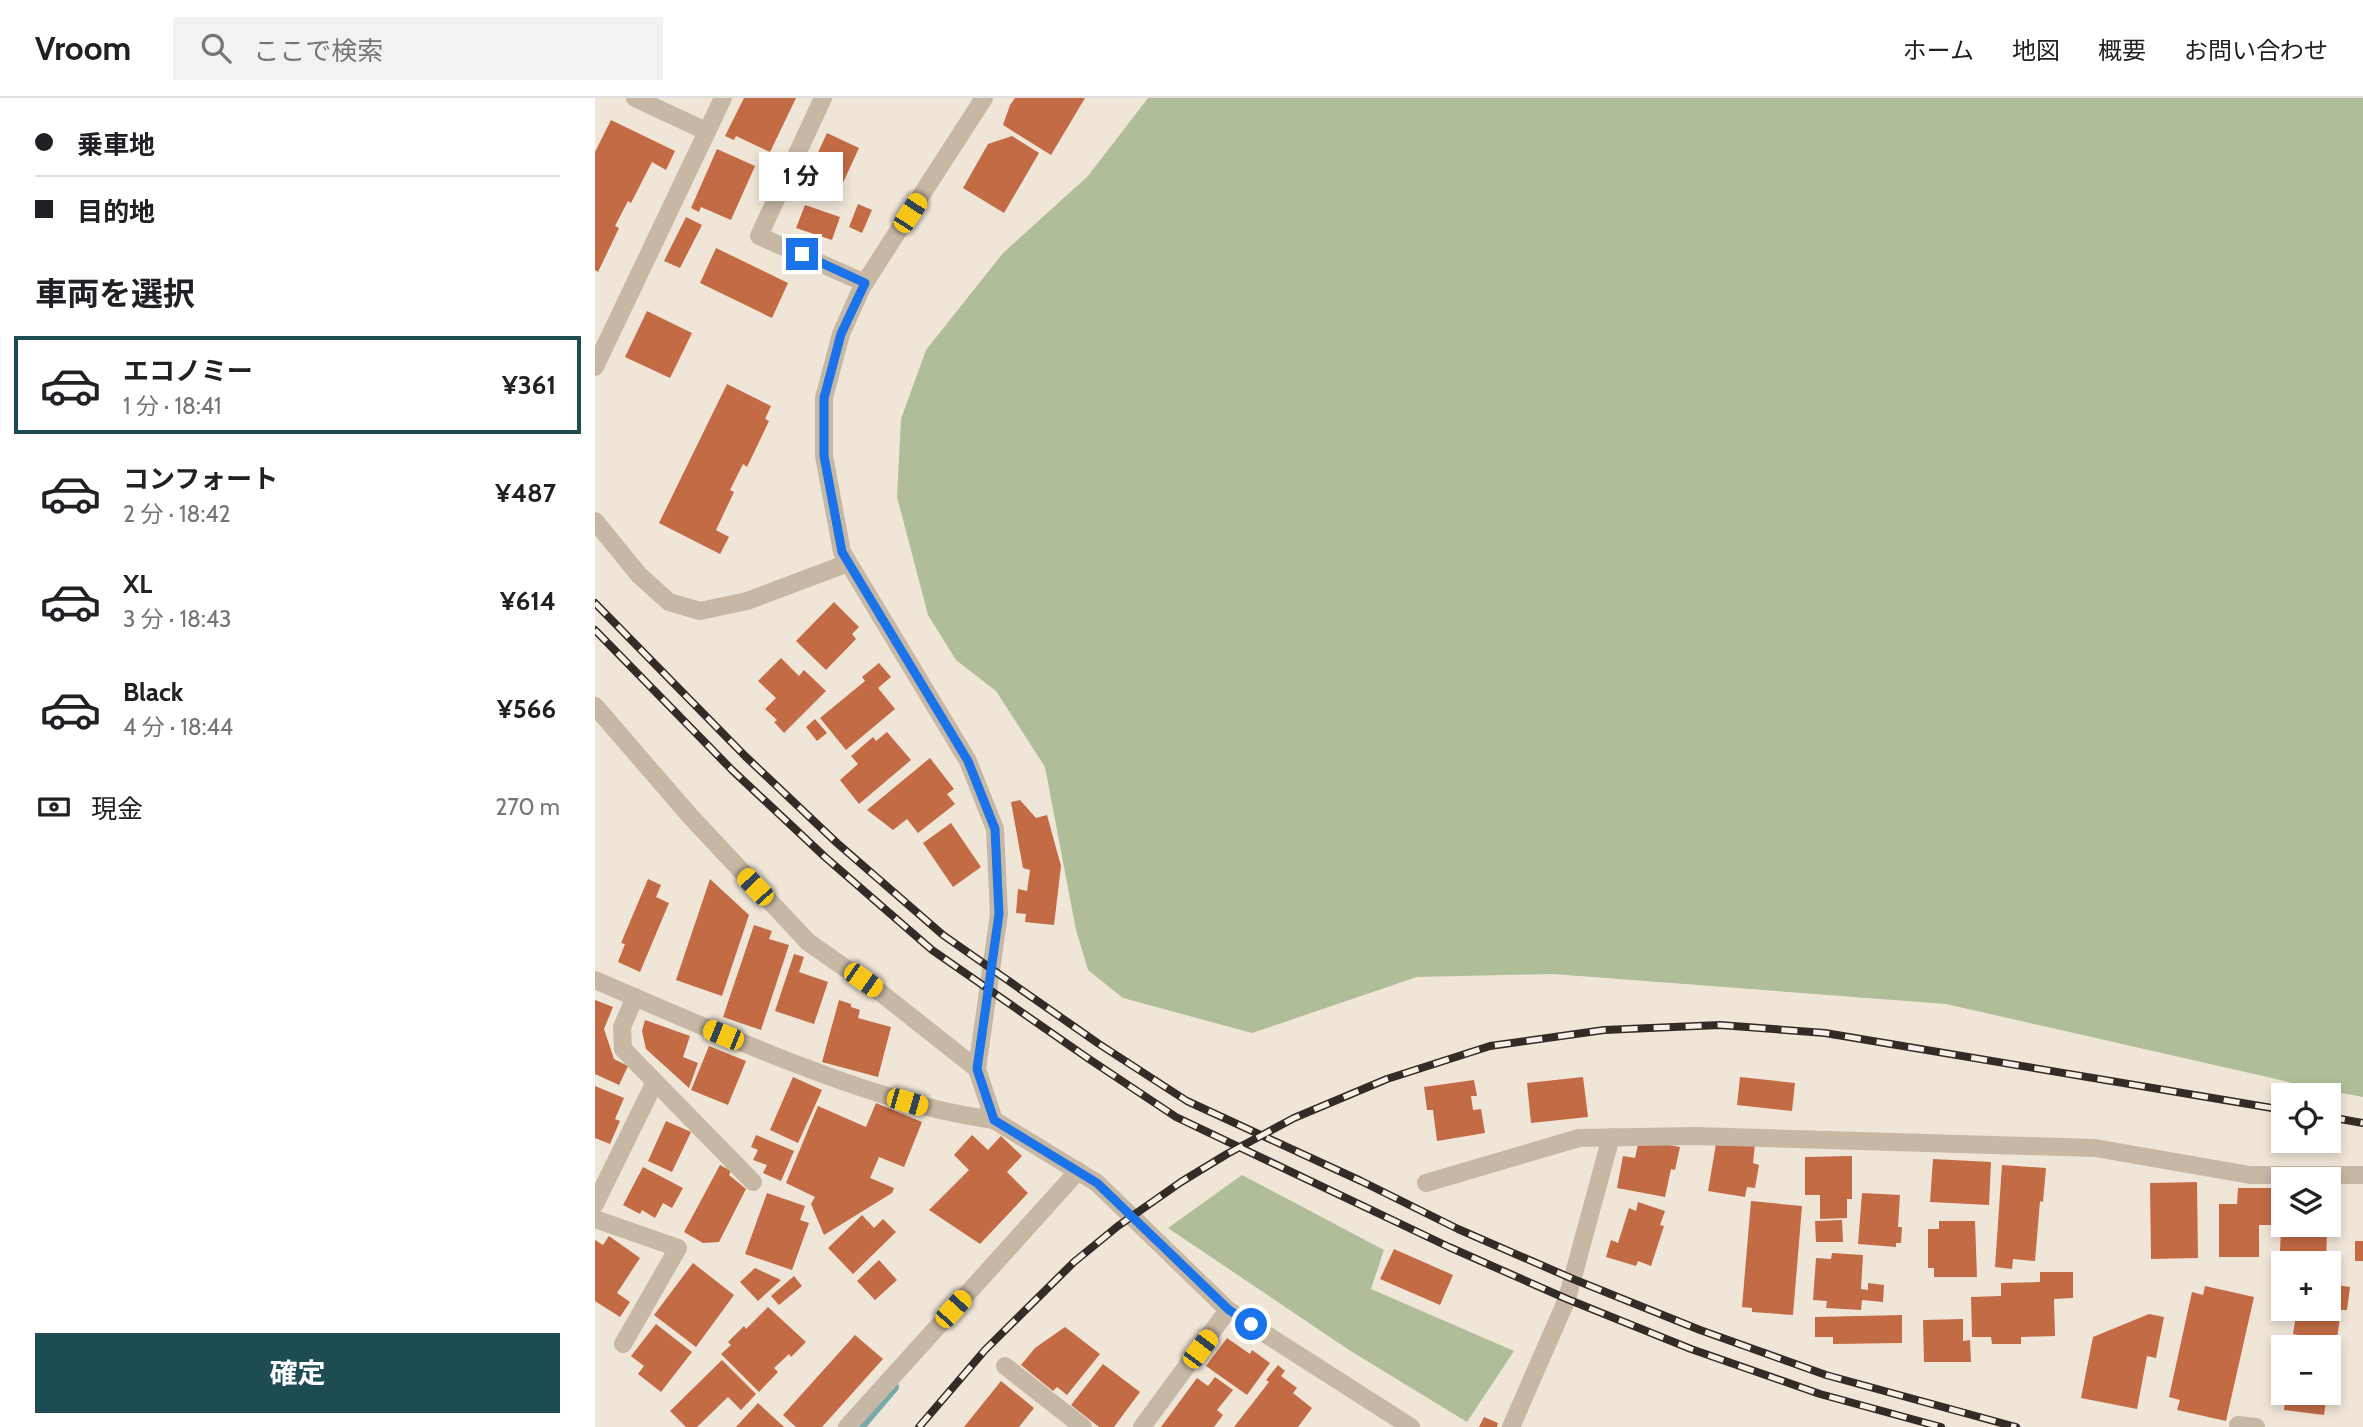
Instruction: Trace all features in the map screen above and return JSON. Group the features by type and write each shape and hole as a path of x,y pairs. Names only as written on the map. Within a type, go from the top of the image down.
{"street":[{"path":"635,98 706,131"},
{"path":"595,367 723,98"},
{"path":"823,98 759,236 865,283"},
{"path":"984,98 865,283 841,334 824,398 824,456 842,552 968,761 995,829 999,914 977,1069 994,1120"},
{"path":"595,521 639,575 669,602 701,611 747,601 848,563"},
{"path":"595,706 690,816 808,942 881,993 977,1069"},
{"path":"595,980 699,1026 861,1089 954,1115 994,1120 1097,1183 1229,1310 1411,1427"},
{"path":"635,997 621,1027 623,1049 753,1182"},
{"path":"595,1204 655,1082"},
{"path":"1426,1183 1579,1138 1695,1136 2095,1148 2250,1175 2363,1175"},
{"path":"1511,1427 1573,1279 1611,1137"},
{"path":"847,1427 1077,1171"},
{"path":"595,1219 678,1248 623,1344"},
{"path":"1142,1427 1229,1310"},
{"path":"1005,1366 1083,1427"}],"green space":[{"path":"1148,98 2363,98 2363,1097 2341,1093 2341,1083 2293,1083 1946,1004 1553,974 1417,977 1252,1033 1123,998 1088,970 1076,930 1045,767 996,691 956,660 928,615 897,497 901,419 926,350 1003,253 1088,176"},
{"path":"1242,1175 1384,1250 1371,1289 1514,1351 1467,1422 1349,1350 1168,1228"}],"building":[{"path":"744,98 796,98 770,152 736,136 734,140 725,136"},
{"path":"1015,98 1085,98 1051,155 1003,125"},
{"path":"611,120 675,151 666,170 652,162 631,203 628,201 615,226 619,228 598,272 595,270 595,152"},
{"path":"827,133 859,148 835,200 803,185"},
{"path":"1012,136 1039,153 1004,213 963,188 988,144"},
{"path":"717,149 755,166 731,220 701,207 699,212 691,208"},
{"path":"858,204 872,210 862,233 849,227"},
{"path":"805,205 840,217 832,240 796,228"},
{"path":"686,217 702,225 680,268 664,261"},
{"path":"716,248 788,283 772,318 700,283"},
{"path":"647,311 692,333 670,378 625,357"},
{"path":"727,384 771,406 765,419 769,421 747,467 743,464 730,490 734,492 716,530 729,537 720,554 659,523"},
{"path":"834,602 859,627 852,634 856,639 826,670 796,641"},
{"path":"781,658 799,676 804,670 826,691 784,733 774,722 777,720 765,709 776,698 758,681"},
{"path":"879,663 891,677 878,688 895,709 846,750 820,718 865,681 862,677"},
{"path":"815,719 827,733 817,741 806,727"},
{"path":"887,732 911,760 859,804 840,780 858,764 851,756 873,737 876,741"},
{"path":"930,758 954,789 947,794 955,804 918,833 907,819 893,830 867,810"},
{"path":"1020,800 1036,818 1047,815 1061,866 1054,925 1025,922 1026,914 1016,913 1018,889 1027,891 1030,870 1023,868 1011,802"},
{"path":"951,823 981,867 953,887 923,843"},
{"path":"648,879 661,885 656,897 669,903 640,972 618,962 625,944 621,943"},
{"path":"710,879 749,915 722,996 676,980"},
{"path":"754,925 772,931 769,939 789,945 761,1030 723,1017"},
{"path":"794,954 804,957 799,972 828,982 814,1024 775,1011"},
{"path":"595,1000 613,1007 604,1029 614,1059 628,1066 619,1085 595,1074"},
{"path":"839,1000 860,1010 858,1018 891,1027 878,1077 822,1062"},
{"path":"645,1020 690,1036 683,1057 698,1063 689,1088 646,1049 642,1031"},
{"path":"709,1046 746,1061 728,1105 691,1090"},
{"path":"793,1077 822,1090 798,1143 770,1130"},
{"path":"1583,1077 1588,1117 1531,1123 1527,1083"},
{"path":"1740,1077 1795,1083 1792,1111 1737,1105"},
{"path":"1474,1080 1477,1096 1471,1096 1473,1110 1481,1109 1485,1133 1437,1141 1433,1110 1427,1110 1424,1087"},
{"path":"595,1086 624,1098 615,1119 620,1121 610,1144 595,1138"},
{"path":"876,1103 922,1122 904,1167 879,1157 870,1178 894,1188 892,1193 824,1235 811,1204 815,1197 786,1183 818,1106 866,1127"},
{"path":"666,1121 691,1132 672,1172 648,1161"},
{"path":"756,1135 794,1151 781,1181 763,1173 767,1165 753,1160 758,1150 751,1147"},
{"path":"972,1135 988,1150 1001,1136 1022,1156 1007,1172 1028,1193 980,1244 929,1210 969,1170 954,1155"},
{"path":"1717,1138 1755,1144 1753,1163 1759,1165 1755,1188 1747,1187 1745,1197 1708,1191"},
{"path":"1639,1140 1680,1147 1675,1170 1671,1169 1665,1197 1617,1188 1623,1156 1635,1158"},
{"path":"1852,1156 1852,1199 1847,1199 1847,1218 1820,1219 1820,1195 1805,1195 1805,1157"},
{"path":"1933,1159 1991,1162 1989,1205 1930,1202"},
{"path":"720,1165 731,1171 729,1175 746,1189 719,1242 703,1243 684,1232"},
{"path":"2002,1165 2046,1168 2035,1261 2013,1259 2012,1269 1995,1267"},
{"path":"643,1167 683,1188 672,1208 663,1203 655,1218 642,1210 640,1214 623,1205"},
{"path":"2197,1182 2198,1258 2151,1259 2150,1183"},
{"path":"2238,1188 2271,1188 2271,1225 2259,1225 2259,1257 2219,1257 2219,1204 2237,1204"},
{"path":"767,1193 805,1206 800,1220 809,1223 792,1270 745,1254"},
{"path":"1862,1193 1900,1195 1898,1227 1902,1227 1901,1243 1896,1243 1896,1247 1858,1244"},
{"path":"1751,1201 1802,1206 1793,1315 1752,1312 1752,1308 1742,1307"},
{"path":"1638,1202 1665,1211 1660,1225 1664,1226 1651,1266 1638,1261 1636,1266 1606,1257 1611,1240 1618,1243 1629,1208 1636,1211"},
{"path":"862,1215 874,1228 883,1219 896,1232 853,1274 828,1248"},
{"path":"1842,1220 1843,1242 1816,1242 1815,1221"},
{"path":"1939,1221 1975,1221 1977,1277 1934,1277 1934,1268 1928,1268 1928,1229 1939,1229"},
{"path":"609,1236 640,1258 617,1293 630,1302 620,1317 595,1301 595,1240 603,1245"},
{"path":"2281,1237 2327,1237 2326,1251 2280,1251"},
{"path":"2355,1241 2363,1241 2363,1261 2355,1261"},
{"path":"1394,1249 1453,1275 1440,1305 1380,1279"},
{"path":"1832,1253 1863,1255 1861,1289 1868,1290 1868,1283 1884,1285 1883,1302 1862,1300 1861,1310 1826,1308 1827,1301 1813,1300 1816,1258 1831,1259"},
{"path":"879,1260 897,1280 875,1300 857,1281"},
{"path":"693,1263 734,1295 696,1347 654,1315"},
{"path":"755,1268 781,1280 758,1301 740,1282"},
{"path":"2040,1272 2073,1272 2073,1298 2054,1299 2055,1336 2021,1337 2021,1344 1992,1344 1991,1337 1972,1337 1971,1297 2001,1296 2001,1283 2040,1282"},
{"path":"794,1276 802,1286 779,1305 771,1296"},
{"path":"2205,1286 2254,1297 2226,1421 2177,1410 2180,1400 2169,1397 2192,1292 2203,1295"},
{"path":"2341,1286 2350,1287 2347,1310 2341,1310"},
{"path":"768,1307 806,1342 791,1357 789,1354 774,1368 778,1372 759,1392 721,1354 731,1345 728,1342 744,1326 746,1329"},
{"path":"2149,1314 2164,1317 2156,1358 2147,1356 2137,1409 2081,1398 2093,1337"},
{"path":"1902,1315 1902,1343 1833,1344 1833,1337 1815,1337 1815,1317"},
{"path":"1963,1319 1963,1341 1970,1340 1971,1362 1924,1362 1923,1320"},
{"path":"2295,1321 2339,1321 2338,1335 2293,1334"},
{"path":"656,1324 692,1352 661,1392 638,1374 644,1366 631,1356"},
{"path":"1065,1327 1100,1354 1067,1395 1057,1387 1053,1391 1021,1365 1035,1348"},
{"path":"855,1335 883,1359 822,1427 796,1427 783,1415"},
{"path":"1227,1338 1250,1354 1252,1350 1270,1363 1247,1395 1206,1366"},
{"path":"722,1360 756,1394 741,1410 728,1397 697,1427 686,1427 670,1411"},
{"path":"1103,1364 1140,1392 1114,1427 1099,1427 1071,1405"},
{"path":"1278,1365 1285,1371 1281,1376 1297,1388 1293,1393 1312,1408 1298,1427 1234,1427 1269,1382 1266,1380"},
{"path":"1215,1377 1233,1390 1217,1410 1223,1415 1214,1427 1161,1427 1197,1378 1208,1386"},
{"path":"1001,1381 1034,1408 1019,1427 964,1427"},
{"path":"758,1403 784,1427 736,1427"},
{"path":"2285,1405 2325,1405 2324,1415 2284,1410"},
{"path":"1484,1417 1498,1423 1497,1427 1479,1427"}],"waterway":[{"path":"860,1427 894,1387"}],"railway":[{"path":"595,603 745,756 837,843 943,935 1099,1044 1187,1101 1458,1229 1700,1330 1826,1375 2016,1427"},
{"path":"595,630 732,770 825,857 932,950 1176,1117 1449,1247 1567,1299 1691,1349 1820,1394 1941,1427"},
{"path":"919,1427 985,1350 1074,1262 1118,1226 1181,1182 1294,1118 1387,1079 1490,1046 1604,1030 1720,1025 1825,1033 2271,1108"},
{"path":"2341,1119 2363,1123"}],"route":[{"path":"802,254 865,283 841,334 824,398 824,456 842,552 968,761 995,829 999,914 977,1069 994,1120 1097,1183 1229,1310 1251,1324"}]}
